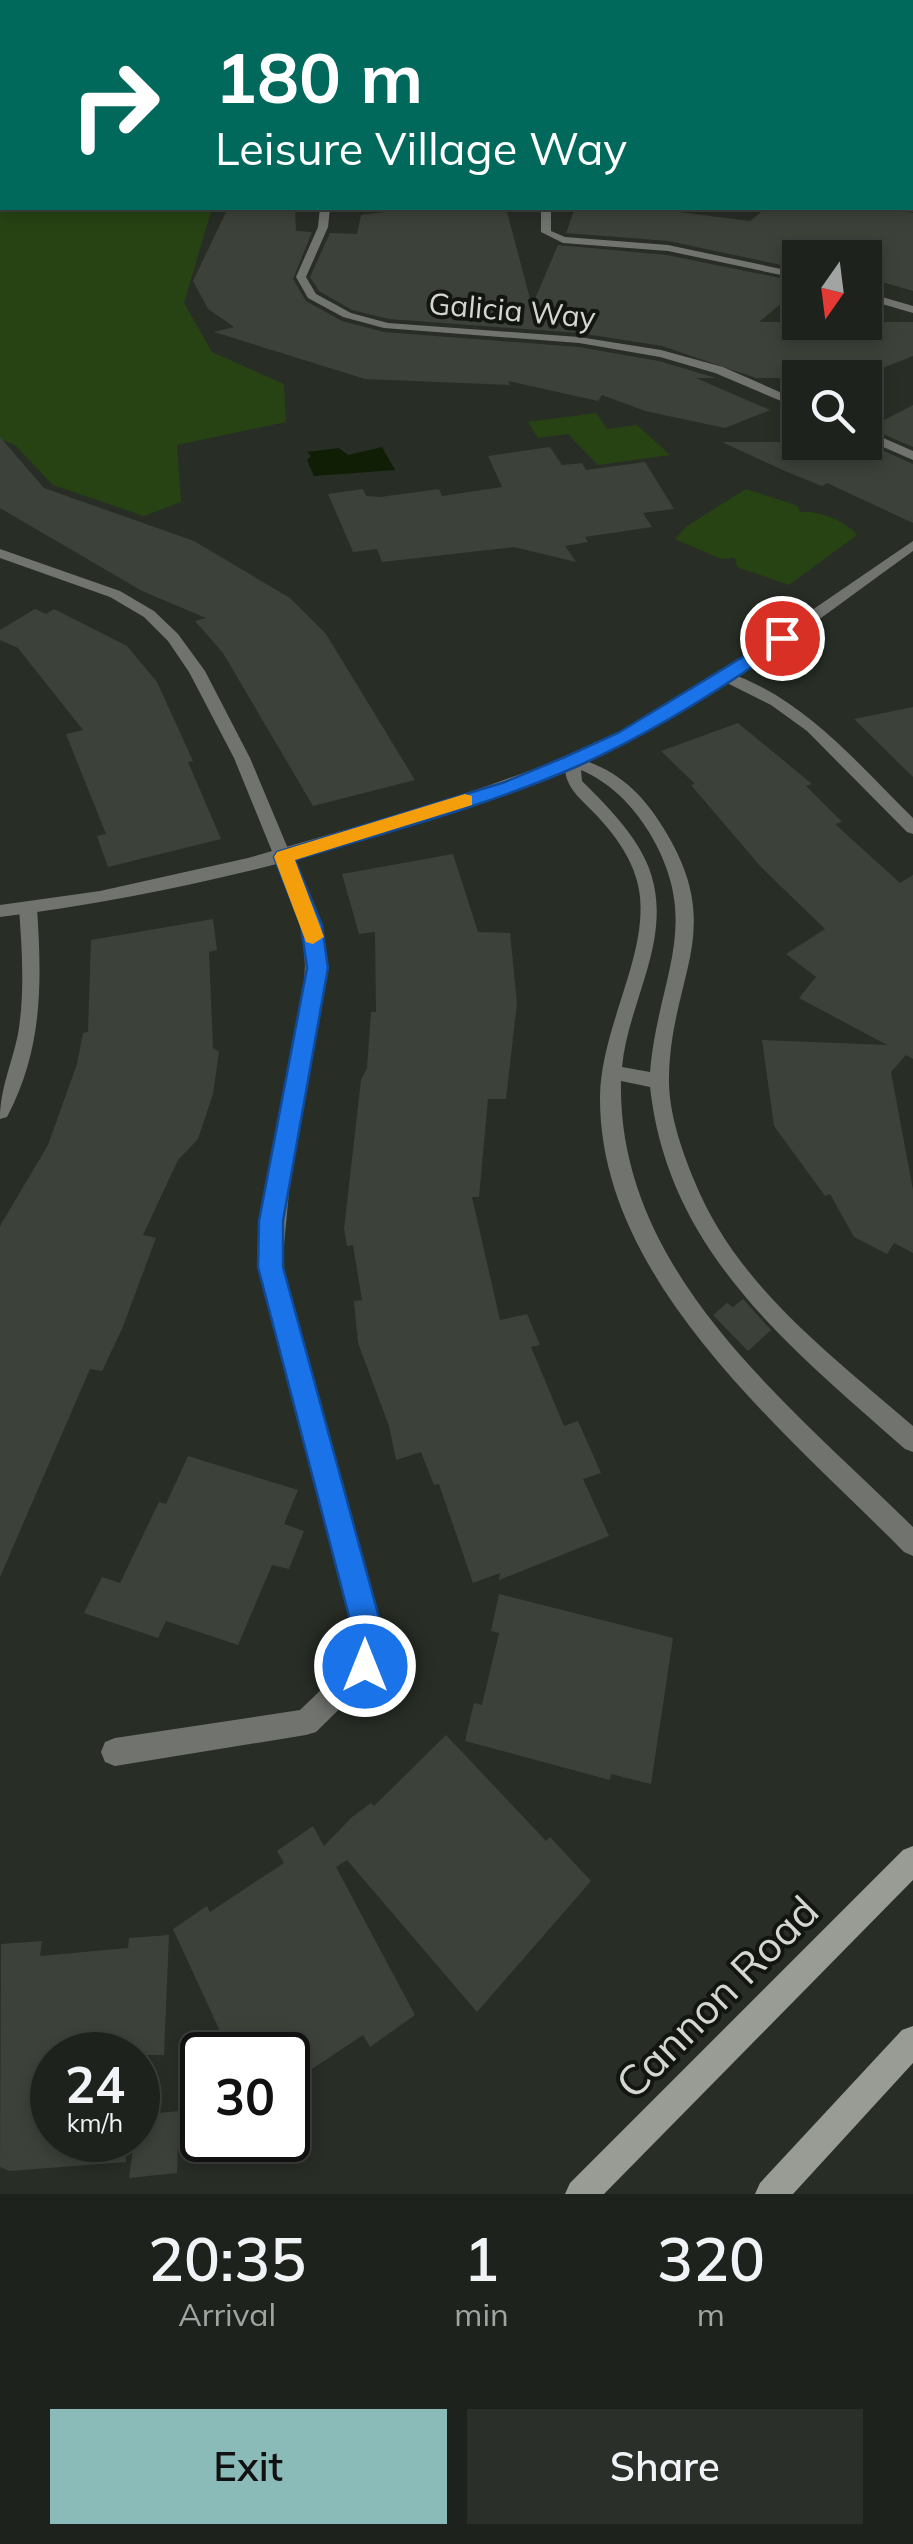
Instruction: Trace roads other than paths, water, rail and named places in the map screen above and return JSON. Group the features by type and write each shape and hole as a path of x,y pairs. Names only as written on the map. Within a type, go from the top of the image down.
{"main road":[{"name":"Cannon Road","path":"580,2194 913,1860"},
{"path":"771,2194 913,2042"}],"street":[{"name":"Galicia Way","path":"326,210 324,227 302,278 312,296 347,315 388,326 578,340 661,354 719,370 782,396"},
{"path":"546,210 546,232 563,240 668,248 782,272"},
{"path":"882,300 913,310"},
{"path":"882,442 913,456"},
{"path":"0,911 284,857 512,786 572,762 624,737 726,677 913,545"},
{"path":"0,554 124,599 151,615 196,664 312,925 318,968 271,1221 270,1267 371,1643 365,1666 306,1722 115,1752"},
{"path":"726,677 777,702 813,728 913,828"},
{"path":"572,762 574,782 603,810 636,856 650,905 611,1072 614,1136 625,1193 666,1281 750,1376 913,1544"},
{"path":"572,762 600,770 636,800 674,852 688,893 686,932 659,1081 682,1180 726,1261 800,1339 913,1441"},
{"path":"0,1111 30,1039 34,999 28,908"},
{"path":"611,1072 659,1081"}]}
